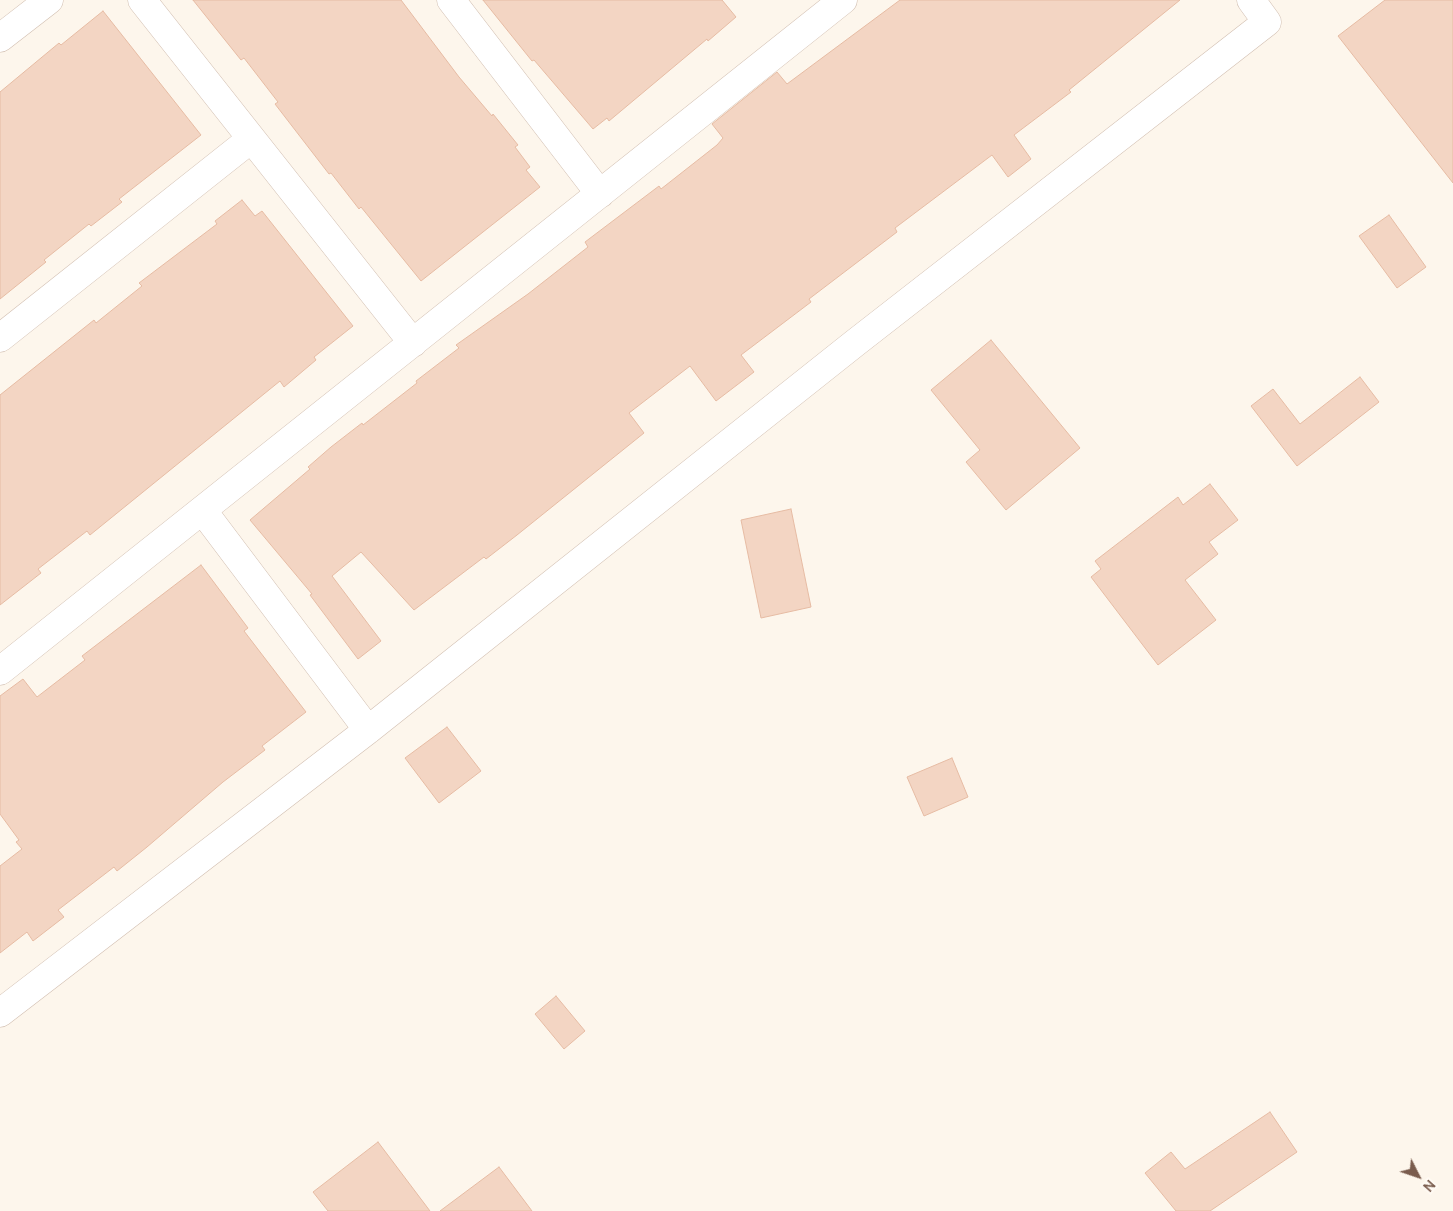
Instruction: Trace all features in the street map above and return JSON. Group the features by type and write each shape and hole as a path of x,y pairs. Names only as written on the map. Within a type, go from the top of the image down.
{"street":[{"path":"0,38 49,0"},
{"path":"142,0 413,344"},
{"path":"451,0 600,194"},
{"path":"0,671 843,0"},
{"path":"0,1013 368,730 855,344 1268,22 1250,0"},
{"path":"0,338 251,139"},
{"path":"203,511 368,730"}],"building":[{"path":"193,0 401,0 459,77 518,145 515,147 530,167 526,170 540,187 421,281 361,207 359,209 331,173 329,174 275,104 278,102 244,58 241,60"},
{"path":"483,0 722,0 736,17 609,121 607,118 593,129 534,60 532,61"},
{"path":"900,0 1180,0 1069,90 1071,92 1014,135 1031,159 1008,177 992,155 895,228 897,232 809,299 811,302 741,355 754,372 716,401 690,366 629,413 644,433 486,559 484,557 414,610 361,552 332,576 381,641 358,659 310,595 312,594 250,520 310,469 308,467 331,447 362,423 363,425 459,348 456,345 528,294 588,247 585,242 659,186 661,189 717,145 723,138 712,124 777,72 787,84"},
{"path":"1385,0 1453,0 1453,183 1338,36"},
{"path":"103,11 201,135 119,199 122,202 91,226 89,224 44,260 46,262 0,299 0,92 59,43 61,45"},
{"path":"242,200 255,216 262,211 353,326 314,357 316,360 284,387 280,381 90,535 87,531 38,569 41,573 0,605 0,395 94,320 96,323 142,286 139,283 217,224 215,221"},
{"path":"1389,215 1426,267 1397,288 1359,236"},
{"path":"991,340 1080,448 1006,510 966,462 980,450 931,390"},
{"path":"1360,377 1379,402 1297,466 1251,406 1273,389 1300,424"},
{"path":"1210,484 1238,520 1209,542 1218,554 1185,580 1216,620 1158,665 1091,577 1101,569 1095,561 1178,497 1183,505"},
{"path":"791,509 811,607 761,618 741,520"},
{"path":"201,565 248,628 244,631 306,712 262,746 265,750 223,782 117,871 114,867 58,910 64,917 33,941 27,932 0,953 0,866 22,849 16,842 19,840 0,814 0,696 23,679 37,697 85,660 82,656"},
{"path":"447,727 481,771 439,803 405,758"},
{"path":"952,758 968,797 924,816 907,777"},
{"path":"556,996 585,1031 564,1049 535,1014"},
{"path":"1270,1112 1297,1152 1210,1211 1176,1211 1145,1173 1171,1152 1185,1169"},
{"path":"378,1142 430,1211 328,1211 313,1192"},
{"path":"499,1167 532,1211 440,1211"}]}
